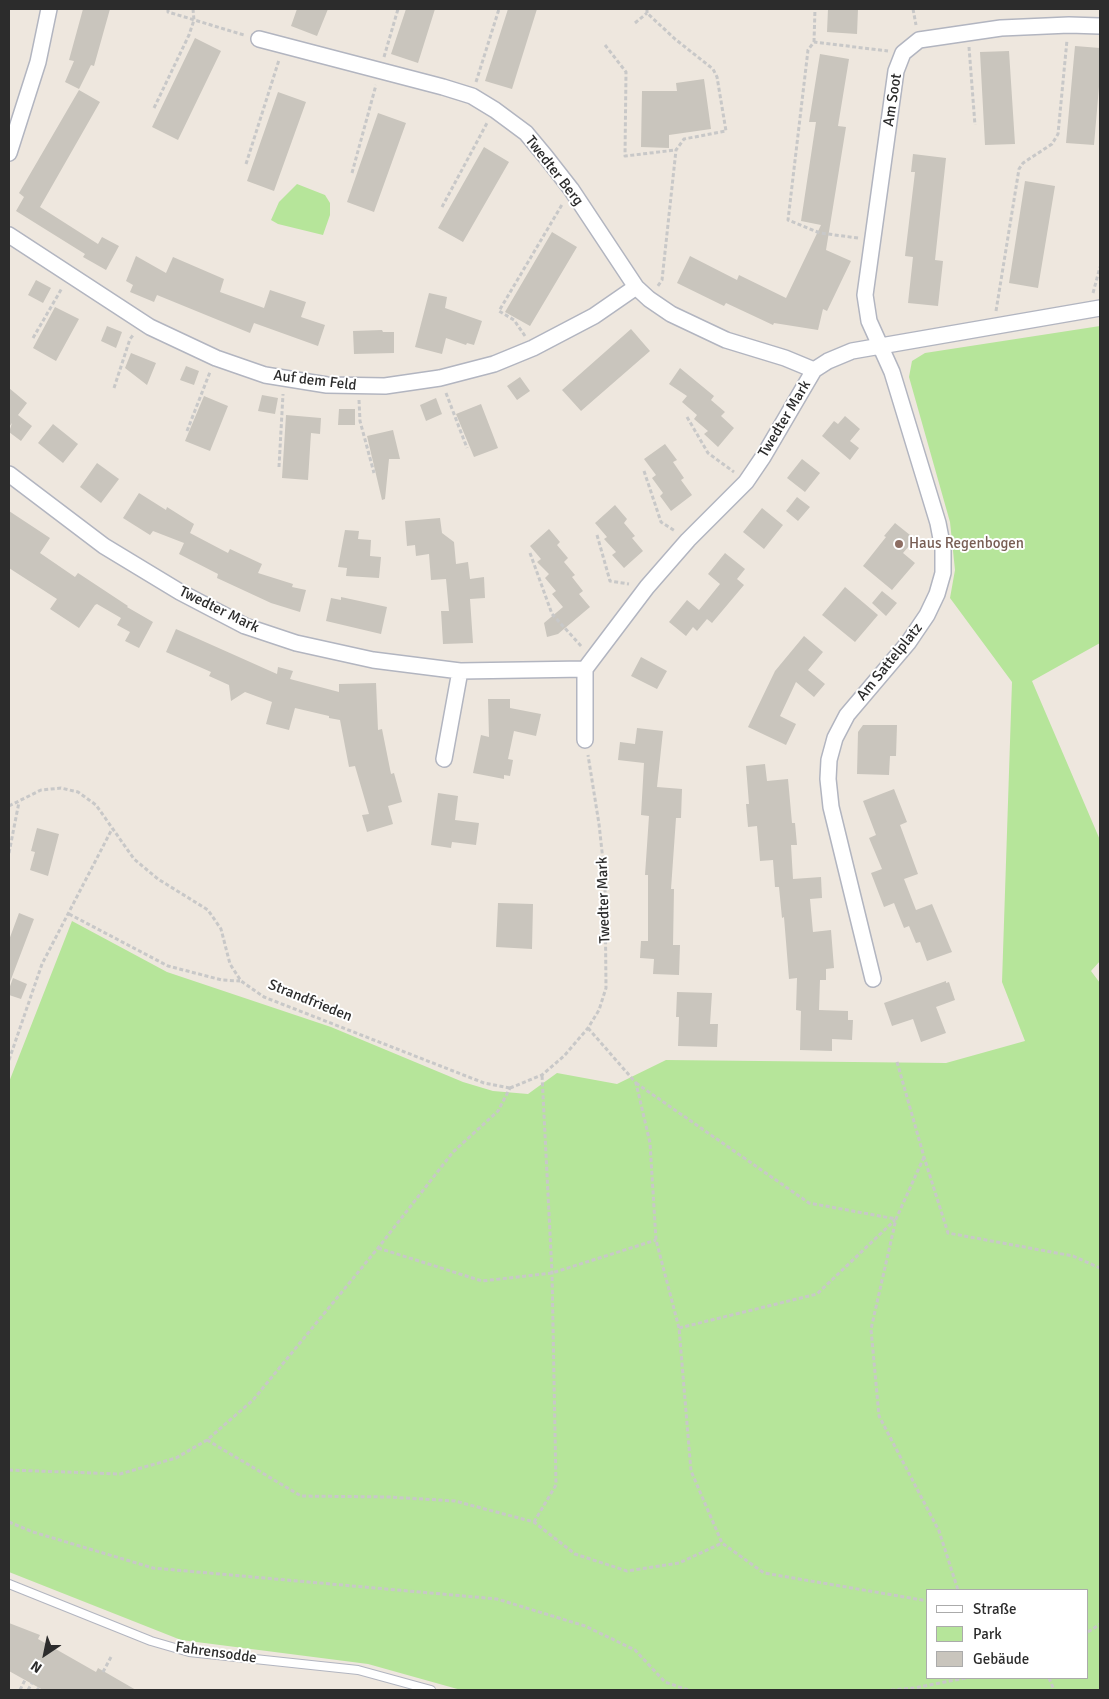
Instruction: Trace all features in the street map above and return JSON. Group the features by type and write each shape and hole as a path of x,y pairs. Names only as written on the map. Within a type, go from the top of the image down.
{"street":[{"path":"9,153 38,62 49,9"},
{"name":"Am Soot","path":"881,346 869,321 865,295 896,71 903,53 919,40 968,32 1069,25 1100,26"},
{"name":"Twedter Berg","path":"259,39 472,96 526,133 571,189 636,287 649,299 672,314 726,340 785,358 814,370"},
{"name":"Auf dem Feld","path":"9,235 150,327 216,358 264,375 327,385 385,386 440,378 494,364 533,348 594,316 636,287"},
{"name":"Twedter Mark","path":"9,474 104,546 180,592 245,626 296,643 373,660 460,671 585,669 647,587 688,540 746,482 763,457 814,370 852,351 1094,309"},
{"name":"Am Sattelplatz","path":"873,979 831,807 828,778 829,760 835,738 847,715 908,642 927,615 937,594 943,572 943,549 938,523 892,372 881,346"},
{"path":"585,669 585,740"},
{"path":"444,759 460,671"}],"lane":[{"name":"Fahrensodde","path":"9,1584 151,1641 189,1652 358,1670 431,1690"}],"path":[{"path":"168,9 168,12 259,39"},
{"path":"154,108 189,35 194,20 193,9"},
{"path":"352,173 398,9"},
{"path":"472,96 499,9"},
{"path":"815,9 814,42 808,50 788,220 820,232 872,241"},
{"path":"635,23 647,11 675,39 713,69 717,76 726,131 684,139 676,150 662,280 649,299"},
{"path":"994,325 1019,169 1023,163 1052,144 1058,134 1069,25"},
{"path":"968,32 975,125"},
{"path":"814,42 903,53"},
{"path":"605,45 626,72 625,156 676,150"},
{"path":"246,164 283,46"},
{"path":"442,206 481,132 495,110"},
{"path":"524,336 514,320 499,310 571,189"},
{"path":"1094,309 1100,267"},
{"path":"33,338 69,274"},
{"path":"114,388 130,338 134,334 150,327"},
{"path":"187,430 216,358"},
{"path":"279,467 286,378"},
{"path":"440,378 467,448"},
{"path":"359,387 360,421 374,473"},
{"path":"687,417 708,453 737,475"},
{"path":"644,471 660,522 688,540"},
{"path":"597,535 610,581 623,583"},
{"path":"530,553 552,614 582,647 595,657"},
{"name":"Twedter Mark","path":"510,1088 542,1075 564,1056 588,1028 599,1010 606,988 605,879 599,824 585,740"},
{"name":"Strandfrieden","path":"9,806 41,790 60,788 78,792 96,805 134,859 152,874 208,910 221,929 230,964 241,981 264,997 484,1083 510,1088"},
{"path":"9,853 19,802"},
{"path":"9,1060 42,964 112,829"},
{"path":"69,914 168,966 222,980 241,981"},
{"path":"588,1028 636,1083 810,1203 896,1219"},
{"path":"897,1062 948,1233 1073,1256 1100,1268"},
{"path":"534,1522 556,1485 552,1273 542,1075"},
{"path":"636,1083 650,1143 656,1240 679,1328 691,1471 722,1543 764,1573 926,1601"},
{"path":"9,1470 120,1474 176,1458 207,1440 253,1400 378,1248 453,1152 498,1111 510,1088"},
{"path":"924,1157 896,1219 871,1329 879,1416 939,1531 958,1589"},
{"path":"679,1328 817,1294 896,1219"},
{"path":"378,1248 482,1281 552,1273 656,1240"},
{"path":"207,1440 301,1496 389,1497 454,1501 534,1522 575,1554 627,1571 679,1563 722,1543"},
{"path":"9,1522 32,1532 153,1568 497,1600 585,1626 635,1650 665,1682 688,1690"},
{"path":"1089,1631 1100,1624"},
{"path":"103,1672 111,1657"},
{"path":"891,1690 914,1688 961,1679"},
{"path":"20,1690 25,1680"},
{"path":"28,1690 32,1683"}],"green space":[{"path":"297,184 325,195 330,203 330,215 323,235 278,224 271,220 279,202"},
{"path":"1100,326 1100,643 1032,681 1100,840 1100,961 1091,971 1100,983 1100,1690 461,1690 368,1664 181,1640 9,1572 9,1082 72,921 167,972 331,1027 463,1082 493,1091 528,1094 557,1073 617,1084 666,1060 946,1063 1025,1041 1002,982 1012,682 950,598 955,570 950,522 909,377 912,361 925,353"}],"building":[{"path":"83,9 110,9 94,66 91,65 79,89 65,82 74,61 69,60"},
{"path":"297,9 328,9 317,36 291,26"},
{"path":"406,9 435,9 418,63 391,54"},
{"path":"508,9 537,9 512,89 485,81"},
{"path":"828,9 858,9 857,34 827,32"},
{"path":"195,38 221,51 178,140 152,127"},
{"path":"1075,46 1100,48 1100,75 1094,145 1066,143"},
{"path":"1009,51 1015,144 985,145 980,52"},
{"path":"820,54 849,59 838,126 846,127 826,250 851,261 827,311 823,309 818,330 774,323 773,325 726,303 724,306 677,283 690,256 737,280 739,275 786,298 821,225 801,221 816,122 809,122"},
{"path":"704,79 711,129 669,135 669,148 641,147 642,91 677,91 676,83"},
{"path":"79,90 100,102 40,207 98,244 102,237 119,246 106,270 83,257 85,254 16,211 24,197 19,193"},
{"path":"278,92 306,102 274,191 247,181"},
{"path":"378,113 406,123 374,212 347,202"},
{"path":"484,147 509,162 463,242 438,228"},
{"path":"913,154 946,158 935,260 943,261 938,306 908,303 913,257 905,256 915,172 911,172"},
{"path":"1025,181 1055,186 1038,288 1009,283"},
{"path":"552,232 577,247 530,326 505,312"},
{"path":"136,256 166,273 173,257 224,279 220,292 264,308 270,290 306,302 301,317 325,325 318,346 254,323 250,333 157,295 154,302 130,292 133,285 126,281"},
{"path":"36,280 51,288 43,303 28,295"},
{"path":"429,293 447,297 445,308 482,321 474,345 467,343 466,345 446,338 442,354 415,347"},
{"path":"55,307 79,319 56,361 33,348"},
{"path":"107,326 122,332 116,348 101,341"},
{"path":"631,329 650,351 581,411 562,390"},
{"path":"382,330 383,332 394,332 394,353 354,354 353,331"},
{"path":"131,353 156,363 147,385 125,368"},
{"path":"186,366 199,371 194,385 180,380"},
{"path":"680,368 714,396 711,400 725,412 721,416 734,428 718,447 704,434 708,431 694,419 697,415 682,402 687,396 669,384"},
{"path":"520,377 530,391 517,400 507,386"},
{"path":"9,388 27,403 18,415 32,426 21,441 9,432 12,423 9,427"},
{"path":"262,395 278,398 275,414 258,411"},
{"path":"204,396 228,406 210,451 185,441"},
{"path":"436,398 442,414 426,421 420,405"},
{"path":"481,404 498,448 474,457 456,414"},
{"path":"339,409 355,409 355,425 338,425"},
{"path":"286,415 321,418 320,434 311,433 308,480 282,478"},
{"path":"845,416 860,429 850,441 859,448 850,460 822,436 834,421 838,424"},
{"path":"53,424 78,444 63,463 38,443"},
{"path":"393,430 400,459 389,459 385,499 382,500 367,436"},
{"path":"665,444 677,460 673,462 684,478 681,480 692,495 671,511 660,496 663,493 652,478 656,475 644,459"},
{"path":"802,459 820,473 805,492 787,478"},
{"path":"97,463 119,479 101,503 80,487"},
{"path":"139,493 166,510 167,507 194,524 190,533 228,553 230,549 262,564 258,573 293,584 292,587 306,590 300,612 271,603 217,578 218,574 179,554 184,543 153,531 150,535 123,518"},
{"path":"797,497 810,507 798,521 786,511"},
{"path":"615,505 627,519 624,523 635,536 632,538 643,551 624,568 612,555 616,552 604,539 607,537 595,523"},
{"path":"762,508 783,525 764,549 743,532"},
{"path":"9,511 50,538 40,553 75,577 78,573 127,607 153,622 139,648 125,641 130,632 117,625 121,618 97,604 79,628 50,609 57,599 9,568"},
{"path":"440,518 442,533 454,542 456,564 468,562 470,579 484,577 485,598 470,599 473,643 443,644 441,611 449,611 446,579 431,580 429,554 416,556 415,545 407,546 405,521"},
{"path":"895,523 915,539 903,553 915,563 892,590 863,566"},
{"path":"549,529 560,542 557,545 568,558 564,562 575,575 572,577 583,591 579,594 590,607 558,634 547,637 544,623 563,607 552,594 556,591 545,578 549,574 537,562 541,559 530,546"},
{"path":"345,530 359,531 358,539 371,540 370,556 381,557 379,578 346,576 347,568 338,567"},
{"path":"725,553 745,569 737,579 744,585 712,623 707,619 697,631 693,627 686,636 669,622 687,600 699,610 720,584 708,574"},
{"path":"845,587 878,615 855,642 822,615"},
{"path":"882,591 897,603 886,616 872,603"},
{"path":"341,597 387,607 381,634 326,621 331,598 341,600"},
{"path":"176,629 277,674 278,667 293,671 290,679 339,692 339,684 376,683 378,730 382,729 391,774 394,773 402,802 388,806 393,824 367,832 362,815 369,814 355,766 349,767 340,720 295,708 289,730 266,724 272,702 245,692 231,701 229,685 209,676 211,672 166,652"},
{"path":"804,636 823,652 808,670 825,684 814,697 796,682 780,716 796,724 786,745 748,727 775,671"},
{"path":"641,657 667,671 657,689 631,676"},
{"path":"488,699 510,699 510,708 541,714 536,736 514,731 508,759 513,760 510,776 504,775 504,779 473,773 481,735 489,737"},
{"path":"863,725 897,725 896,756 890,756 889,775 857,774 858,732"},
{"path":"637,728 663,731 657,787 682,789 681,818 676,818 671,889 674,889 673,945 680,945 679,975 653,974 654,959 640,958 641,941 648,941 648,875 645,875 649,816 641,815 644,763 618,760 620,742 635,744"},
{"path":"765,764 767,781 788,779 792,823 795,823 797,845 791,845 793,879 821,877 822,898 810,899 813,932 831,930 834,968 826,969 826,980 820,980 819,1010 848,1011 848,1020 853,1020 852,1040 832,1039 832,1051 800,1050 801,1011 796,1010 797,978 789,979 784,917 782,918 779,887 775,887 773,860 760,861 757,826 748,827 746,804 749,804 746,766"},
{"path":"894,789 907,822 900,825 918,874 904,879 916,910 932,904 952,952 927,961 920,942 916,943 909,926 904,928 894,903 884,907 871,873 882,869 869,838 876,835 863,801"},
{"path":"438,793 458,796 455,820 479,823 476,845 452,842 451,848 431,845"},
{"path":"37,828 59,834 48,876 30,870 35,852 31,851"},
{"path":"498,903 533,904 532,949 496,947"},
{"path":"19,913 34,919 10,982 9,940"},
{"path":"13,978 27,984 21,999 9,995"},
{"path":"946,981 946,983 949,982 955,1000 936,1007 946,1033 921,1042 913,1019 892,1026 884,1003"},
{"path":"677,992 712,993 710,1024 718,1024 717,1047 678,1046 679,1017 676,1017"},
{"path":"9,1623 40,1635 38,1639 96,1672 98,1668 136,1690 43,1690 9,1671"}],"place":[{"name":"Haus Regenbogen","path":"899,544"}]}
